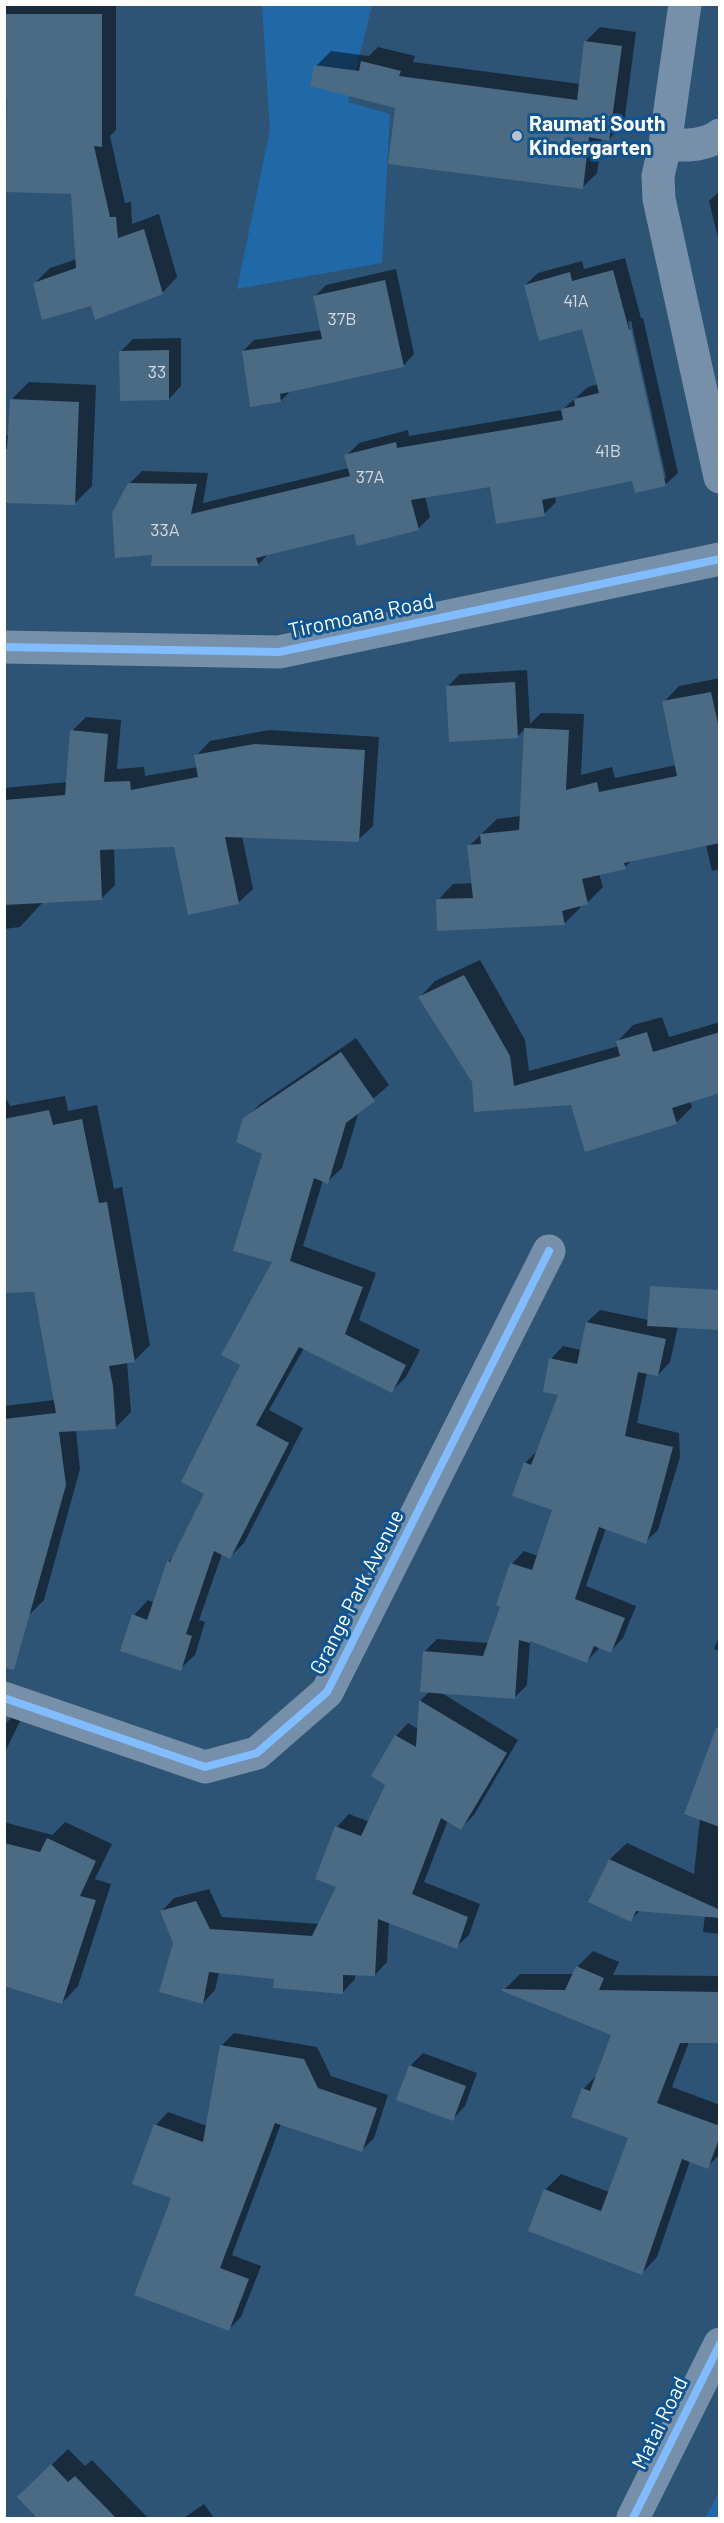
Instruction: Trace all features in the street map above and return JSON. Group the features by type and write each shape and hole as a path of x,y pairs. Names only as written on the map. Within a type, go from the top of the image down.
{"street":[{"path":"685,4 665,145 658,176 659,199 720,477"},
{"path":"665,145 686,146 712,141 720,135"},
{"name":"Tiromoana Road","path":"4,647 279,652 720,559"},
{"name":"Grange Park Avenue","path":"4,1698 205,1767 257,1753 327,1692 549,1251"},
{"name":"Matai Road","path":"633,2518 720,2344"}],"shaded area":[{"path":"262,5 372,5 348,102 390,114 382,263 237,289 270,130"},
{"path":"719,2493 719,2518 705,2518"}],"building":[{"path":"4,14 102,14 102,147 94,146 110,217 116,217 118,238 144,229 163,294 95,320 91,306 42,320 33,283 76,268 71,194 4,192 7,98 4,98"},
{"name":"Raumati South Kindergarten","path":"584,41 622,46 609,141 589,137 583,189 388,164 395,108 310,86 314,65 359,71 361,61 401,71 399,76 577,100"},
{"path":"613,270 629,330 631,329 666,486 635,493 632,481 542,500 545,516 496,524 490,487 411,500 419,530 357,546 354,534 256,558 259,566 151,566 152,555 115,558 112,513 128,483 197,484 191,514 350,476 344,455 396,442 397,448 563,420 561,409 575,406 574,399 599,393 582,329 539,341 524,285 570,272 572,281"},
{"path":"385,280 404,367 280,394 281,402 250,407 242,351 322,339 313,296"},
{"path":"169,350 169,400 120,401 119,351"},
{"path":"10,399 79,402 75,505 4,503 4,449 7,449"},
{"path":"515,682 518,738 449,742 446,686"},
{"path":"711,692 720,733 720,843 624,863 626,869 582,879 588,904 562,911 565,925 437,931 436,899 473,898 467,845 481,844 480,834 519,830 524,728 569,730 566,790 597,782 599,792 677,776 662,701"},
{"path":"70,730 108,734 104,782 130,781 131,790 198,777 194,755 254,744 365,750 359,842 225,837 239,904 188,915 174,847 100,850 102,900 4,905 4,800 65,795"},
{"path":"464,975 510,1056 514,1086 620,1056 616,1041 647,1032 653,1052 720,1032 720,1093 672,1108 677,1124 585,1152 571,1105 474,1112 472,1082 418,997"},
{"path":"341,1052 375,1101 346,1123 328,1184 314,1178 290,1261 363,1287 345,1334 406,1365 392,1393 299,1347 256,1425 289,1443 230,1559 214,1551 186,1634 192,1636 181,1671 120,1651 132,1614 147,1620 167,1561 170,1562 204,1494 181,1482 240,1365 221,1355 272,1262 233,1251 262,1154 236,1142 243,1118"},
{"path":"49,1110 53,1125 82,1119 99,1203 107,1202 135,1362 109,1366 116,1429 59,1432 66,1485 14,1670 4,1668 4,1419 56,1413 34,1292 4,1293 4,1119"},
{"path":"650,1286 720,1290 720,1330 647,1326"},
{"path":"586,1322 666,1339 658,1376 638,1372 625,1436 673,1447 646,1544 599,1527 575,1599 625,1618 611,1653 594,1646 587,1663 530,1641 530,1643 519,1640 515,1699 420,1692 423,1651 483,1656 500,1607 496,1605 510,1563 532,1570 552,1510 512,1496 524,1462 531,1465 558,1395 543,1392 549,1358 577,1364"},
{"path":"419,1700 507,1753 461,1830 441,1818 412,1894 468,1917 457,1949 378,1919 375,1976 343,1975 343,1994 273,1988 274,1979 209,1972 203,2004 159,1992 173,1943 160,1911 196,1901 210,1929 312,1936 336,1887 315,1879 335,1826 361,1836 385,1785 371,1776 395,1735 416,1747"},
{"path":"716,1728 720,1728 720,1827 684,1814"},
{"path":"47,1838 96,1861 80,1896 96,1900 62,2004 4,1986 4,1843 40,1852"},
{"path":"609,1859 720,1910 720,1918 636,1911 631,1922 588,1902"},
{"path":"576,1966 604,1978 599,1990 720,1992 720,2043 680,2043 657,2103 720,2126 720,2136 708,2169 682,2159 642,2275 528,2231 544,2189 601,2211 628,2138 571,2117 582,2088 590,2091 611,2035 502,1991 502,1989 565,1990"},
{"path":"220,2045 304,2059 318,2088 377,2108 362,2152 275,2123 220,2268 249,2279 229,2331 134,2295 171,2198 132,2184 154,2124 203,2142"},
{"path":"409,2065 466,2086 453,2121 396,2100"},
{"path":"51,2464 68,2482 75,2476 116,2518 37,2518 17,2497"}],"cycle path":[{"path":"4,647 279,652 720,559"},
{"path":"4,1698 205,1767 257,1753 327,1692 549,1251"},
{"path":"633,2518 720,2344"}],"place":[{"name":"Raumati South Kindergarten","path":"517,136"}]}
